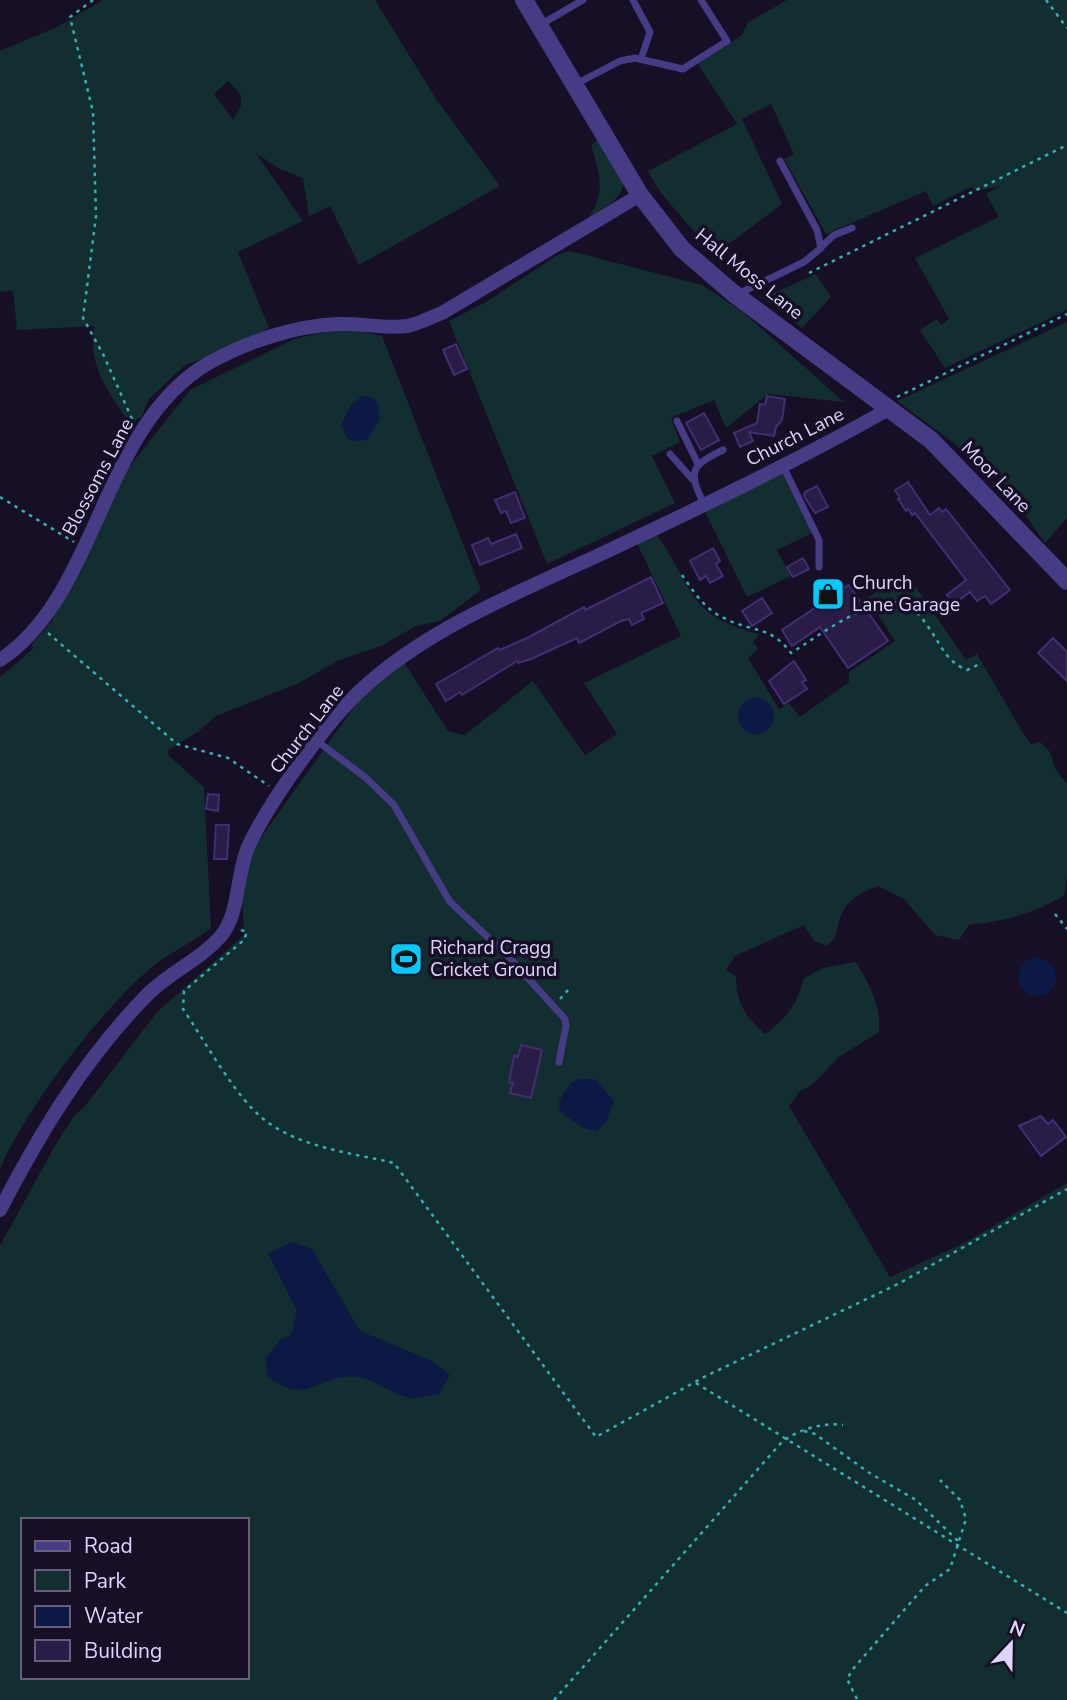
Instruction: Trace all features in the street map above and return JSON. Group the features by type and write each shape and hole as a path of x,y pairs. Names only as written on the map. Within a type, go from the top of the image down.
{"street":[{"name":"Hall Moss Lane","path":"524,0 640,195 682,248 735,295 889,410"},
{"name":"Blossoms Lane","path":"0,660 15,650 38,624 83,547 114,479 138,439 178,384 248,344 307,327 340,324 408,326 442,313 640,195"},
{"name":"Church Lane","path":"0,1210 38,1135 91,1057 157,985 208,950 228,925 248,848 317,741 347,704 381,671 517,592 704,504 889,410"},
{"name":"Moor Lane","path":"889,410 931,440 1067,581"}],"lane":[{"path":"540,26 583,0"},
{"path":"633,0 650,32 641,59"},
{"path":"573,86 620,61 641,59 683,69 727,41 701,0"},
{"path":"780,161 817,230 821,248"},
{"path":"735,295 804,262 834,236 852,229"},
{"path":"677,421 698,464 693,481"},
{"path":"698,464 723,450"},
{"path":"670,454 693,481 704,504"},
{"path":"783,465 819,540 819,567"},
{"path":"317,741 356,769 394,806 450,902 507,955 556,1009 566,1026 559,1062"}],"path":[{"path":"93,0 70,17 93,112 96,216 83,318 103,354 138,439"},
{"path":"1046,0 1067,28"},
{"path":"805,274 1067,145"},
{"path":"889,410 894,398 1067,314"},
{"path":"0,497 83,547"},
{"path":"681,575 708,608 737,624 779,637 791,653 863,610 893,602 908,605 922,618 944,654 955,666 967,670 982,663"},
{"path":"38,624 177,744 228,758 280,795"},
{"path":"1055,914 1067,929"},
{"path":"228,925 247,932 244,940 184,991 183,1009 250,1106 266,1121 285,1132 325,1147 394,1163 596,1437 696,1383 898,1284 1067,1189"},
{"path":"556,1009 564,991 570,988"},
{"path":"696,1383 1067,1613"},
{"path":"554,1700 786,1439 832,1423 843,1424"},
{"path":"804,1431 815,1434 868,1472 916,1500 959,1544"},
{"path":"857,1699 847,1679 853,1669 925,1586 947,1574 959,1544 966,1518 960,1500 940,1480"}],"green space":[{"path":"103,0 375,0 436,99 500,186 359,265 330,206 309,216 303,178 278,168 256,153 303,221 238,252 269,328 217,354 185,365 150,398 141,417 130,424 107,389 97,367 94,355 94,326 17,330 13,291 0,292 0,51 59,26","holes":["228,81 241,95 241,106 233,120 214,94"]},
{"path":"787,0 1067,0 1067,310 945,368 920,330 937,319 941,325 949,319 915,258 999,217 986,194 1000,186 975,191 971,187 933,206 926,191 826,234 784,159 794,154 771,104 742,119 782,204 714,255 661,193 648,171 737,124 698,64 742,35 748,22"},
{"path":"597,140 624,183 615,199 589,217 595,208 600,190 599,173 591,145"},
{"path":"570,251 702,285 743,312 844,402 768,394 726,428 714,400 671,418 680,442 652,456 675,503 547,564 449,321 486,302 559,254"},
{"path":"816,274 831,297 802,328 763,298"},
{"path":"1067,322 1067,518 1045,543 994,471 988,476 955,444 897,401"},
{"path":"351,330 382,336 481,590 440,621 416,626 381,646 339,660 299,683 216,716 199,731 168,750 169,756 204,787 211,928 157,963 114,1004 47,1088 0,1169 0,677 33,649 32,644 52,621 122,476 190,390 292,340 327,331"},
{"path":"781,470 814,532 777,550 791,576 747,597 703,508"},
{"path":"657,535 686,585 704,608 717,618 759,634 753,642 758,649 748,658 779,709 789,703 800,717 849,682 849,672 895,641 867,598 906,573 966,660 977,654 1024,735 1031,744 1040,742 1050,752 1055,769 1067,784 1067,877 1064,896 1018,916 969,925 959,940 935,935 904,899 878,886 849,903 841,915 834,938 827,946 814,941 804,925 735,956 726,970 736,976 738,994 747,1015 765,1034 790,1010 804,978 823,968 856,962 866,978 874,996 879,1032 840,1056 812,1085 800,1091 789,1106 890,1277 964,1243 1067,1183 1067,1700 0,1700 0,1246 57,1142 74,1116 86,1105 157,1012 244,935 242,894 252,850 354,707 376,682 404,662 448,731 465,735 533,681 585,755 617,734 584,683 681,636 636,541"}],"water":[{"path":"362,396 369,396 378,403 380,419 367,440 352,441 347,438 341,424 351,405"},
{"path":"756,698 769,703 774,716 769,729 756,734 743,729 738,716 743,703"},
{"path":"1037,958 1050,964 1056,977 1050,990 1037,996 1024,990 1018,977 1024,964"},
{"path":"579,1079 595,1079 614,1101 606,1121 597,1131 584,1128 560,1112 559,1101 571,1083"},
{"path":"291,1242 312,1249 360,1331 432,1361 450,1375 439,1394 405,1397 357,1377 333,1379 304,1390 293,1389 267,1376 266,1358 280,1340 291,1335 297,1311 268,1254"}],"building":[{"path":"456,344 467,369 454,375 443,350"},
{"path":"767,396 785,399 782,420 776,427 774,436 749,432 753,441 740,447 734,433 757,423 760,404 765,405"},
{"path":"704,413 719,440 701,450 686,423"},
{"path":"908,482 930,515 939,508 942,512 946,509 1010,590 991,604 985,596 977,601 970,592 954,604 947,595 966,580 915,513 912,515 908,509 906,511 898,499 900,498 895,490"},
{"path":"817,486 828,507 815,513 804,496 805,492"},
{"path":"515,492 525,518 511,523 506,511 501,513 495,500"},
{"path":"516,534 522,548 480,565 472,545 488,538 491,544"},
{"path":"713,548 720,561 716,564 723,576 710,583 706,576 700,580 690,561"},
{"path":"803,558 809,569 793,577 787,567"},
{"path":"651,577 663,603 641,613 644,619 632,625 629,619 621,621 579,643 577,638 531,659 518,663 517,661 462,695 460,692 446,701 436,684 498,648 500,650 529,637 584,607 585,610"},
{"path":"849,585 888,641 848,668 820,627 792,646 782,630"},
{"path":"762,598 772,613 752,626 742,611"},
{"path":"1053,638 1067,652 1067,681 1038,653"},
{"path":"794,661 806,680 802,682 807,689 784,704 769,681"},
{"path":"208,794 219,795 218,811 206,809"},
{"path":"216,825 229,825 227,859 214,859"},
{"path":"521,1045 542,1050 531,1098 510,1093 513,1083 509,1082 514,1056 518,1057"},
{"path":"1041,1116 1048,1124 1053,1120 1066,1137 1041,1156 1019,1126"}],"place":[{"name":"Church Lane Garage","path":"828,594"},
{"name":"Richard Cragg Cricket Ground","path":"406,959"}]}
